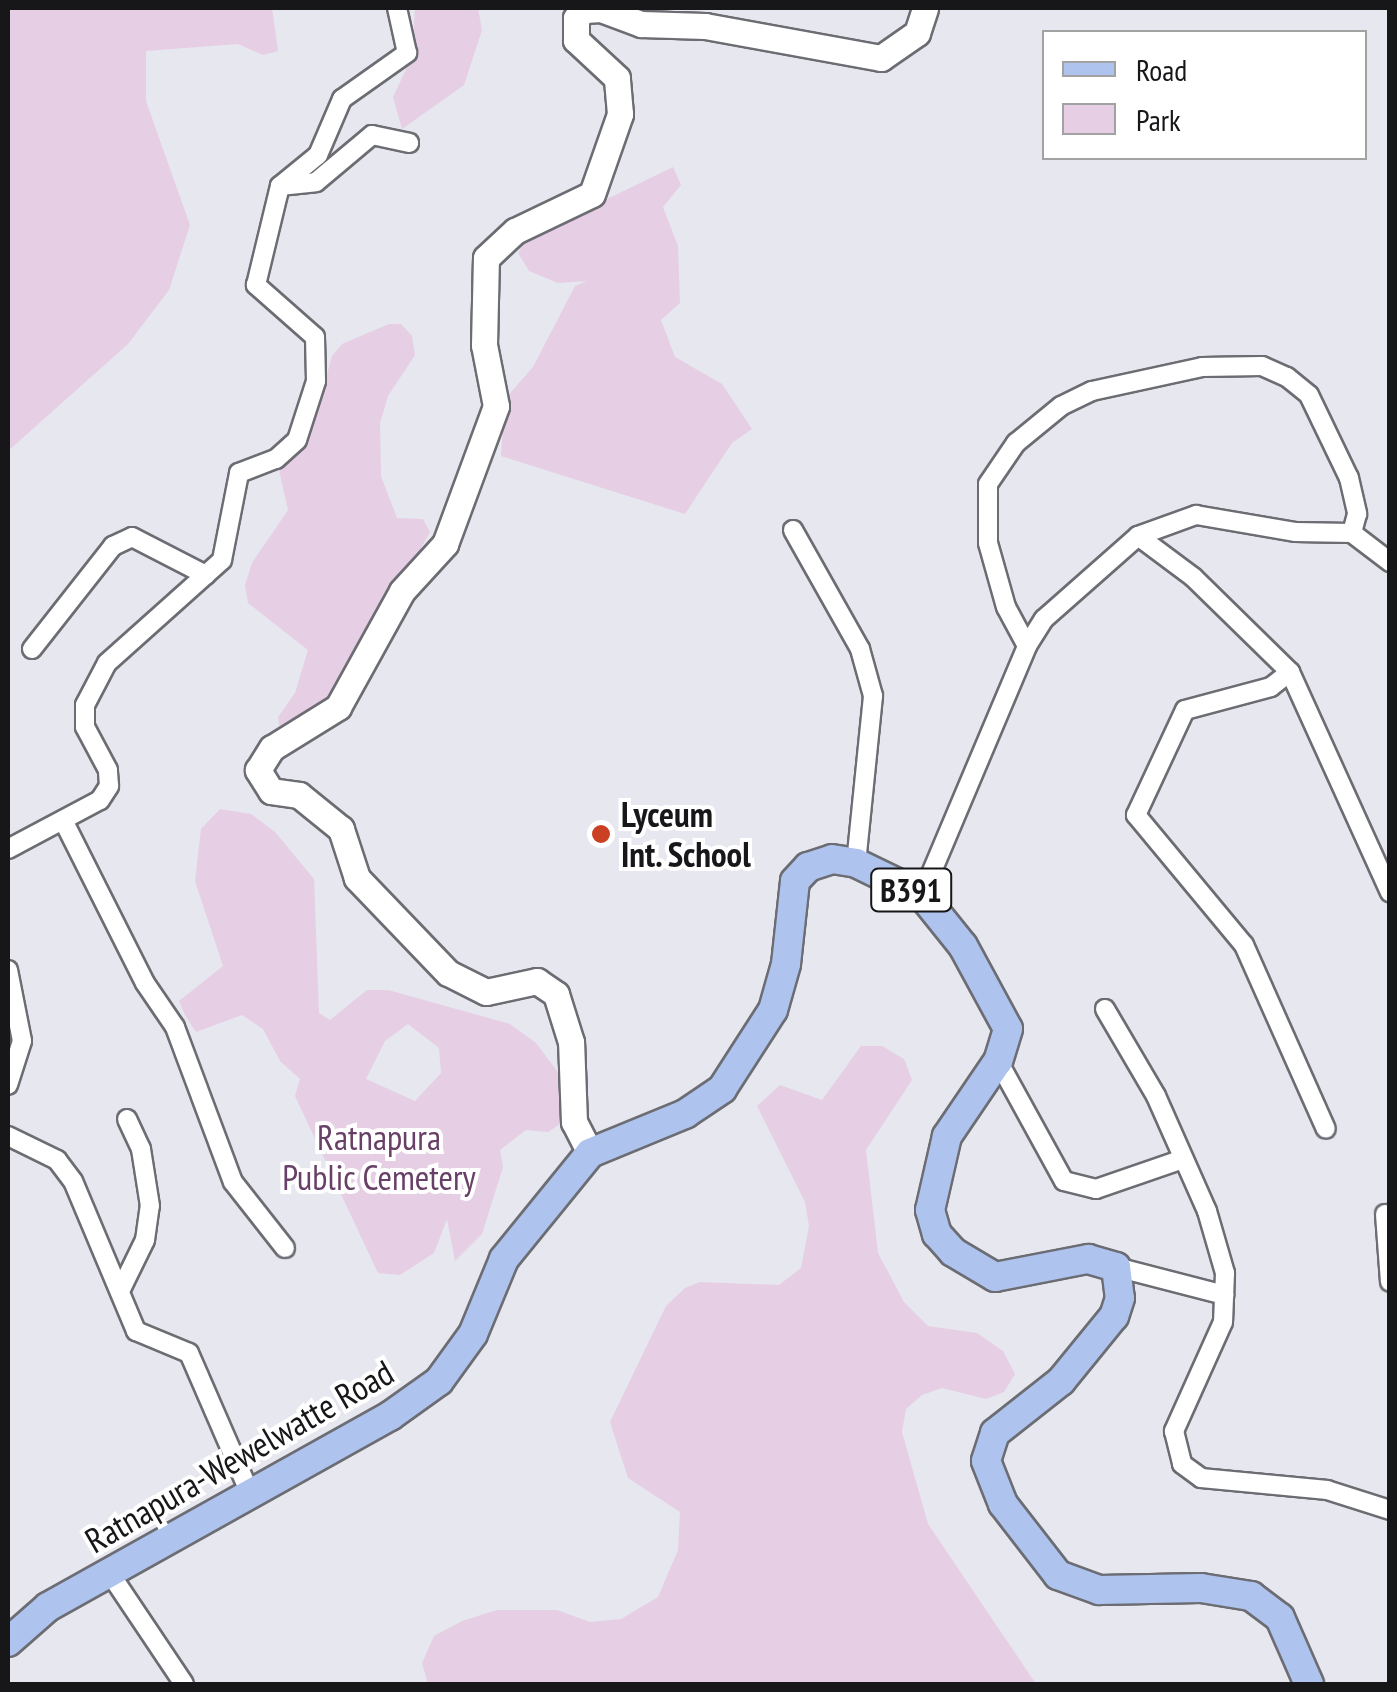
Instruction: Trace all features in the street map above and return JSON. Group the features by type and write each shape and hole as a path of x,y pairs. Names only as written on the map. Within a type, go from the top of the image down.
{"main road":[{"name":"Ratnapura-Wewelwatte Road","path":"8,1642 48,1607 111,1575 439,1380 473,1334 504,1259 590,1153 686,1114 722,1089 773,1010 786,964 795,881 808,867 832,859 856,863"},
{"name":"B391","path":"856,863 922,895 963,946 1008,1029 998,1061"},
{"path":"998,1061 947,1136 930,1210 937,1234 953,1252 995,1277 1088,1258 1116,1267 1120,1298 1114,1316 1061,1382 994,1434 986,1461 1003,1504 1058,1575 1098,1590 1200,1588 1251,1596 1280,1618 1309,1684"}],"street":[{"path":"8,849 100,800 109,786 86,726 85,705 107,663 206,575 231,538 239,473 276,459 297,440 316,381 316,337 256,285 280,186 318,155 342,99 407,54 397,8"},
{"path":"590,1153 574,1122 570,1042 556,994 537,981 486,992 448,973 357,878 341,829 299,795 270,792 258,770 272,748 338,707 402,591 445,544 496,406 484,345 486,258 514,232 592,194 620,114 617,78 576,40 576,18 584,10 600,9 641,24 705,26 881,58 916,33 925,8"},
{"path":"280,186 316,182 372,135 408,142"},
{"path":"1027,646 1006,607 988,543 988,484 1016,443 1061,406 1092,391 1202,367 1262,366 1286,377 1309,395 1349,478 1357,514 1352,534"},
{"path":"922,895 1027,646 1044,619 1138,536 1196,515 1295,532 1352,534 1390,562"},
{"path":"793,530 860,648 873,696 856,863"},
{"path":"1138,536 1193,577 1290,672 1390,892"},
{"path":"32,649 113,546 132,537 206,575"},
{"path":"1290,672 1272,687 1185,710 1136,815 1244,944 1326,1129"},
{"path":"64,822 145,983 175,1026 233,1182 284,1248"},
{"path":"8,970 22,1041 8,1085"},
{"path":"1104,1010 1156,1096 1180,1160 1206,1212 1225,1272 1224,1322 1174,1431 1182,1464 1201,1478 1327,1490 1390,1510"},
{"path":"998,1061 1064,1181 1096,1189 1180,1160"},
{"path":"122,1287 145,1240 150,1206 141,1149 127,1118"},
{"path":"8,1136 57,1160 74,1180 122,1287 136,1331 189,1353 250,1493"},
{"path":"1384,1214 1390,1282"},
{"path":"1116,1267 1224,1295"},
{"path":"111,1575 184,1684"}],"green space":[{"path":"8,8 272,8 278,51 263,55 238,44 146,51 146,101 190,225 169,290 128,344 8,451"},
{"path":"415,8 478,8 482,30 464,85 402,129 393,97 412,57"},
{"path":"673,167 681,185 663,207 678,246 680,303 661,320 675,357 722,384 752,429 732,443 685,514 501,456 505,399 533,367 575,286 587,281 558,283 529,271 518,253 527,238"},
{"path":"389,324 401,324 412,336 415,355 388,396 380,423 381,476 397,518 423,519 430,532 355,664 316,712 280,729 278,717 295,693 308,650 248,603 245,585 252,563 288,510 279,470 296,454 316,414 332,356 342,344"},
{"name":"Ratnapura Public Cemetery","path":"220,809 251,814 275,832 314,879 319,1013 330,1020 367,990 388,990 510,1024 536,1043 558,1072 560,1124 548,1132 526,1130 500,1150 503,1167 482,1234 455,1261 447,1219 434,1253 400,1275 378,1273 295,1096 300,1079 280,1061 263,1029 242,1015 196,1032 185,1015 179,1001 223,966 195,881 201,829","holes":["408,1024 439,1048 441,1073 415,1101 366,1079 385,1041"]},
{"path":"861,1046 882,1046 904,1059 912,1080 866,1150 878,1253 904,1302 928,1326 977,1333 1003,1351 1015,1374 1004,1392 986,1399 942,1388 922,1395 906,1409 902,1432 928,1524 1036,1684 428,1684 422,1663 434,1636 462,1621 497,1610 557,1610 590,1622 621,1619 658,1597 678,1550 680,1512 628,1478 610,1422 666,1306 685,1288 700,1282 779,1285 801,1268 809,1226 805,1202 757,1106 780,1085 822,1100"}],"place":[{"name":"Lyceum Int. School","path":"601,834"}]}
